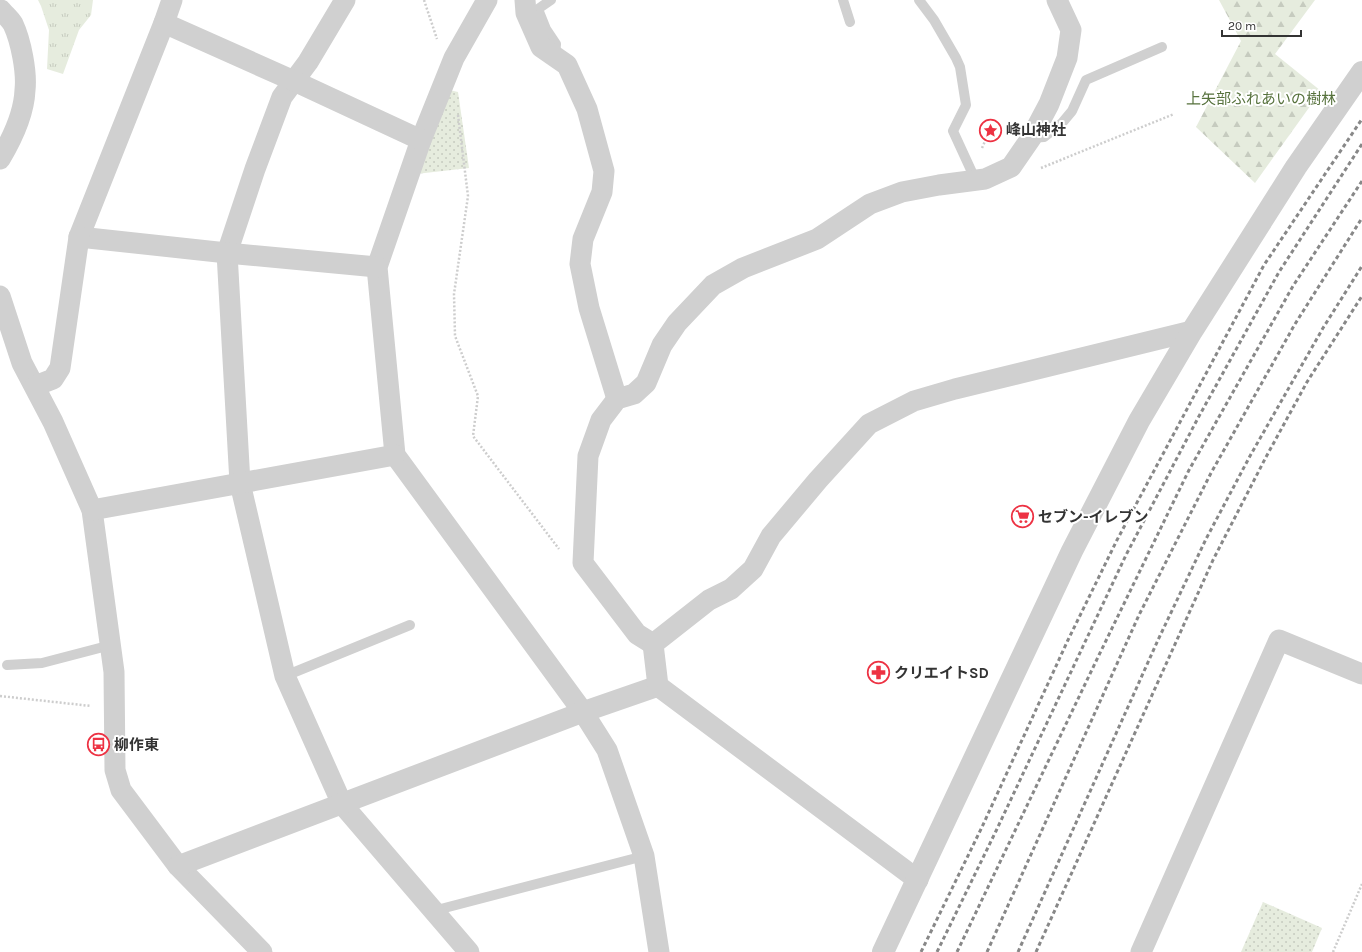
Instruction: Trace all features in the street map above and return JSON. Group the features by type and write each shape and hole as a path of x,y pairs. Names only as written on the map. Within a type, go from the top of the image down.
{"street":[{"path":"35,386 52,379 60,368 79,237 172,0"},
{"path":"345,0 308,62 282,97 255,169 227,254 240,483 285,676 342,804 469,952"},
{"path":"487,0 454,58 421,140 377,267 396,455 583,712 607,750 644,856 659,952"},
{"path":"525,0 526,13 541,47 567,65 587,109 604,170 602,192 583,239 580,264 589,308 617,399"},
{"path":"653,644 637,634 583,563 588,456 601,420 617,399 634,394 646,383 662,345 677,323 713,285 743,268 817,240 870,204 902,192 985,179 1011,167 1031,138 1049,104 1067,58 1071,30 1057,0"},
{"path":"0,159 9,143 18,119 25,90 22,54 12,23 1,10"},
{"path":"164,23 421,140"},
{"path":"883,952 1072,551 1139,421 1192,331 1296,167 1362,72"},
{"path":"79,237 227,254 377,267"},
{"path":"0,296 22,362 53,422 92,510 114,672 115,770 121,790 178,866 262,952"},
{"path":"653,644 708,600 731,589 753,569 771,536 818,480 869,424 914,401 955,389 1192,331"},
{"path":"92,510 396,455"},
{"path":"1141,952 1279,640 1362,674"},
{"path":"653,644 658,686 918,880"},
{"path":"178,866 583,712 658,686"}],"lane":[{"path":"551,0 538,9 546,29 556,44 555,56"},
{"path":"843,0 850,22"},
{"path":"920,0 934,20 960,67 966,105 953,131 976,181"},
{"path":"1031,138 1044,137 1062,123 1072,111 1086,80 1162,47"},
{"path":"285,676 410,625"},
{"path":"7,665 42,662 111,645"},
{"path":"433,911 644,856"}],"path":[{"path":"1011,167 1035,170 1174,114"},
{"path":"983,147 990,130"},
{"path":"465,168 468,196 454,294 455,336 478,396 473,436 560,550"},
{"path":"0,696 114,709"},
{"path":"1333,952 1362,884"}],"green space":[{"path":"38,0 93,0 91,15 79,30 63,74 47,69 49,30"},
{"name":"上矢部ふれあいの樹林","path":"1219,0 1315,0 1275,54 1321,91 1255,183 1196,127 1241,41"},
{"path":"449,90 458,92 469,168 416,174"},
{"path":"1263,902 1322,928 1312,952 1241,952"}],"railway":[{"path":"921,952 982,827 1068,640 1117,540 1264,265 1362,119"},
{"path":"937,952 996,831 1126,555 1198,418 1279,272 1362,144"},
{"path":"957,952 1189,470 1293,286 1362,181"},
{"path":"987,952 1139,615 1211,473 1295,324 1362,218"},
{"path":"1018,952 1158,640 1206,539 1250,456 1323,328 1362,266"},
{"path":"1036,952 1213,560 1266,457 1307,382 1362,296"}],"place":[{"name":"峰山神社","path":"991,130"},
{"name":"セブン-イレブン","path":"1023,517"},
{"name":"クリエイトSD","path":"879,673"},
{"name":"柳作東","path":"99,745"}]}
